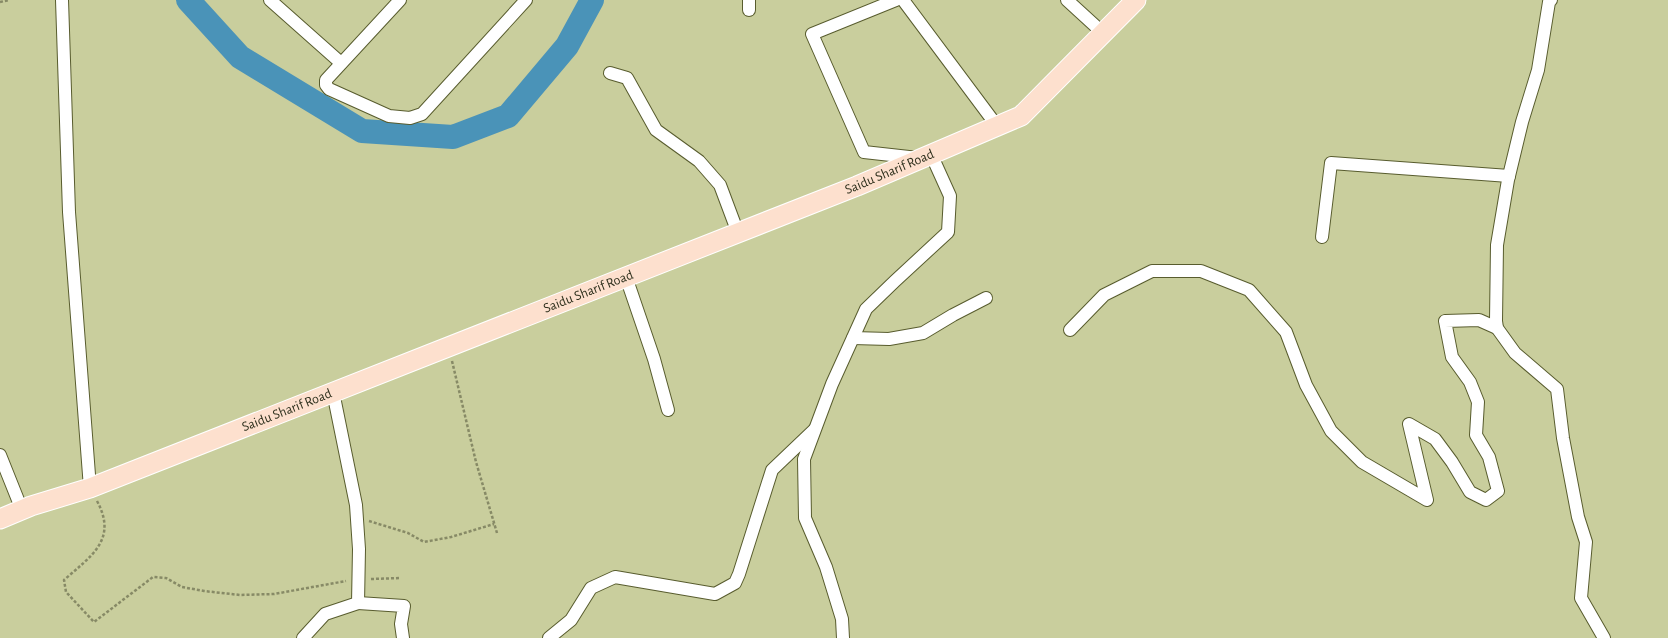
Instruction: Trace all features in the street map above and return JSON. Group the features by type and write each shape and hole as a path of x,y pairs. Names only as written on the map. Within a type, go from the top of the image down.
{"main road":[{"name":"Saidu Sharif Road","path":"0,519 22,510 90,488 738,233 857,186 1021,116 1136,0"}],"street":[{"path":"62,0 69,212 90,488"},
{"path":"270,0 341,63"},
{"path":"400,0 326,80 326,85 329,89 389,116 410,118 422,114 526,0"},
{"path":"843,638 842,619 826,567 805,518 804,459 832,384 866,309 894,281 948,232 950,196 926,156 864,152 812,34 896,0"},
{"path":"903,0 996,126"},
{"path":"1067,0 1102,34"},
{"path":"1497,328 1497,245 1509,176 1522,122 1538,70 1549,2 1551,0"},
{"path":"610,73 627,78 656,130 699,161 720,185 738,233"},
{"path":"1322,237 1331,164 1509,176"},
{"path":"1070,330 1104,295 1152,271 1201,271 1249,290 1286,332 1306,385 1331,431 1362,462 1428,500 1409,424 1435,439 1452,462 1470,492 1486,500 1498,491 1489,457 1476,435 1478,402 1470,382 1452,356 1445,321 1479,320 1497,328 1515,353 1557,388 1564,445 1578,517 1586,542 1581,598 1604,638"},
{"path":"626,277 654,359 668,410"},
{"path":"853,338 889,339 923,333 986,298"},
{"path":"333,392 356,506 359,581 358,603"},
{"path":"549,638 571,620 591,588 615,577 715,594 735,583 772,470 816,428"},
{"path":"0,455 22,510"},
{"path":"303,638 325,614 358,603 404,606 402,624 403,638"}],"path":[{"path":"0,2 8,0"},
{"path":"449,347 472,447 496,534"},
{"path":"90,488 103,513 105,532 95,552 64,580 66,592 94,622 153,577 166,578 182,587 240,595 274,594 315,588 343,581 400,578"},
{"path":"357,517 408,533 424,542 451,537 494,524"}],"waterway":[{"path":"188,0 240,57 362,131 453,137 508,116 567,46 592,0"}]}
